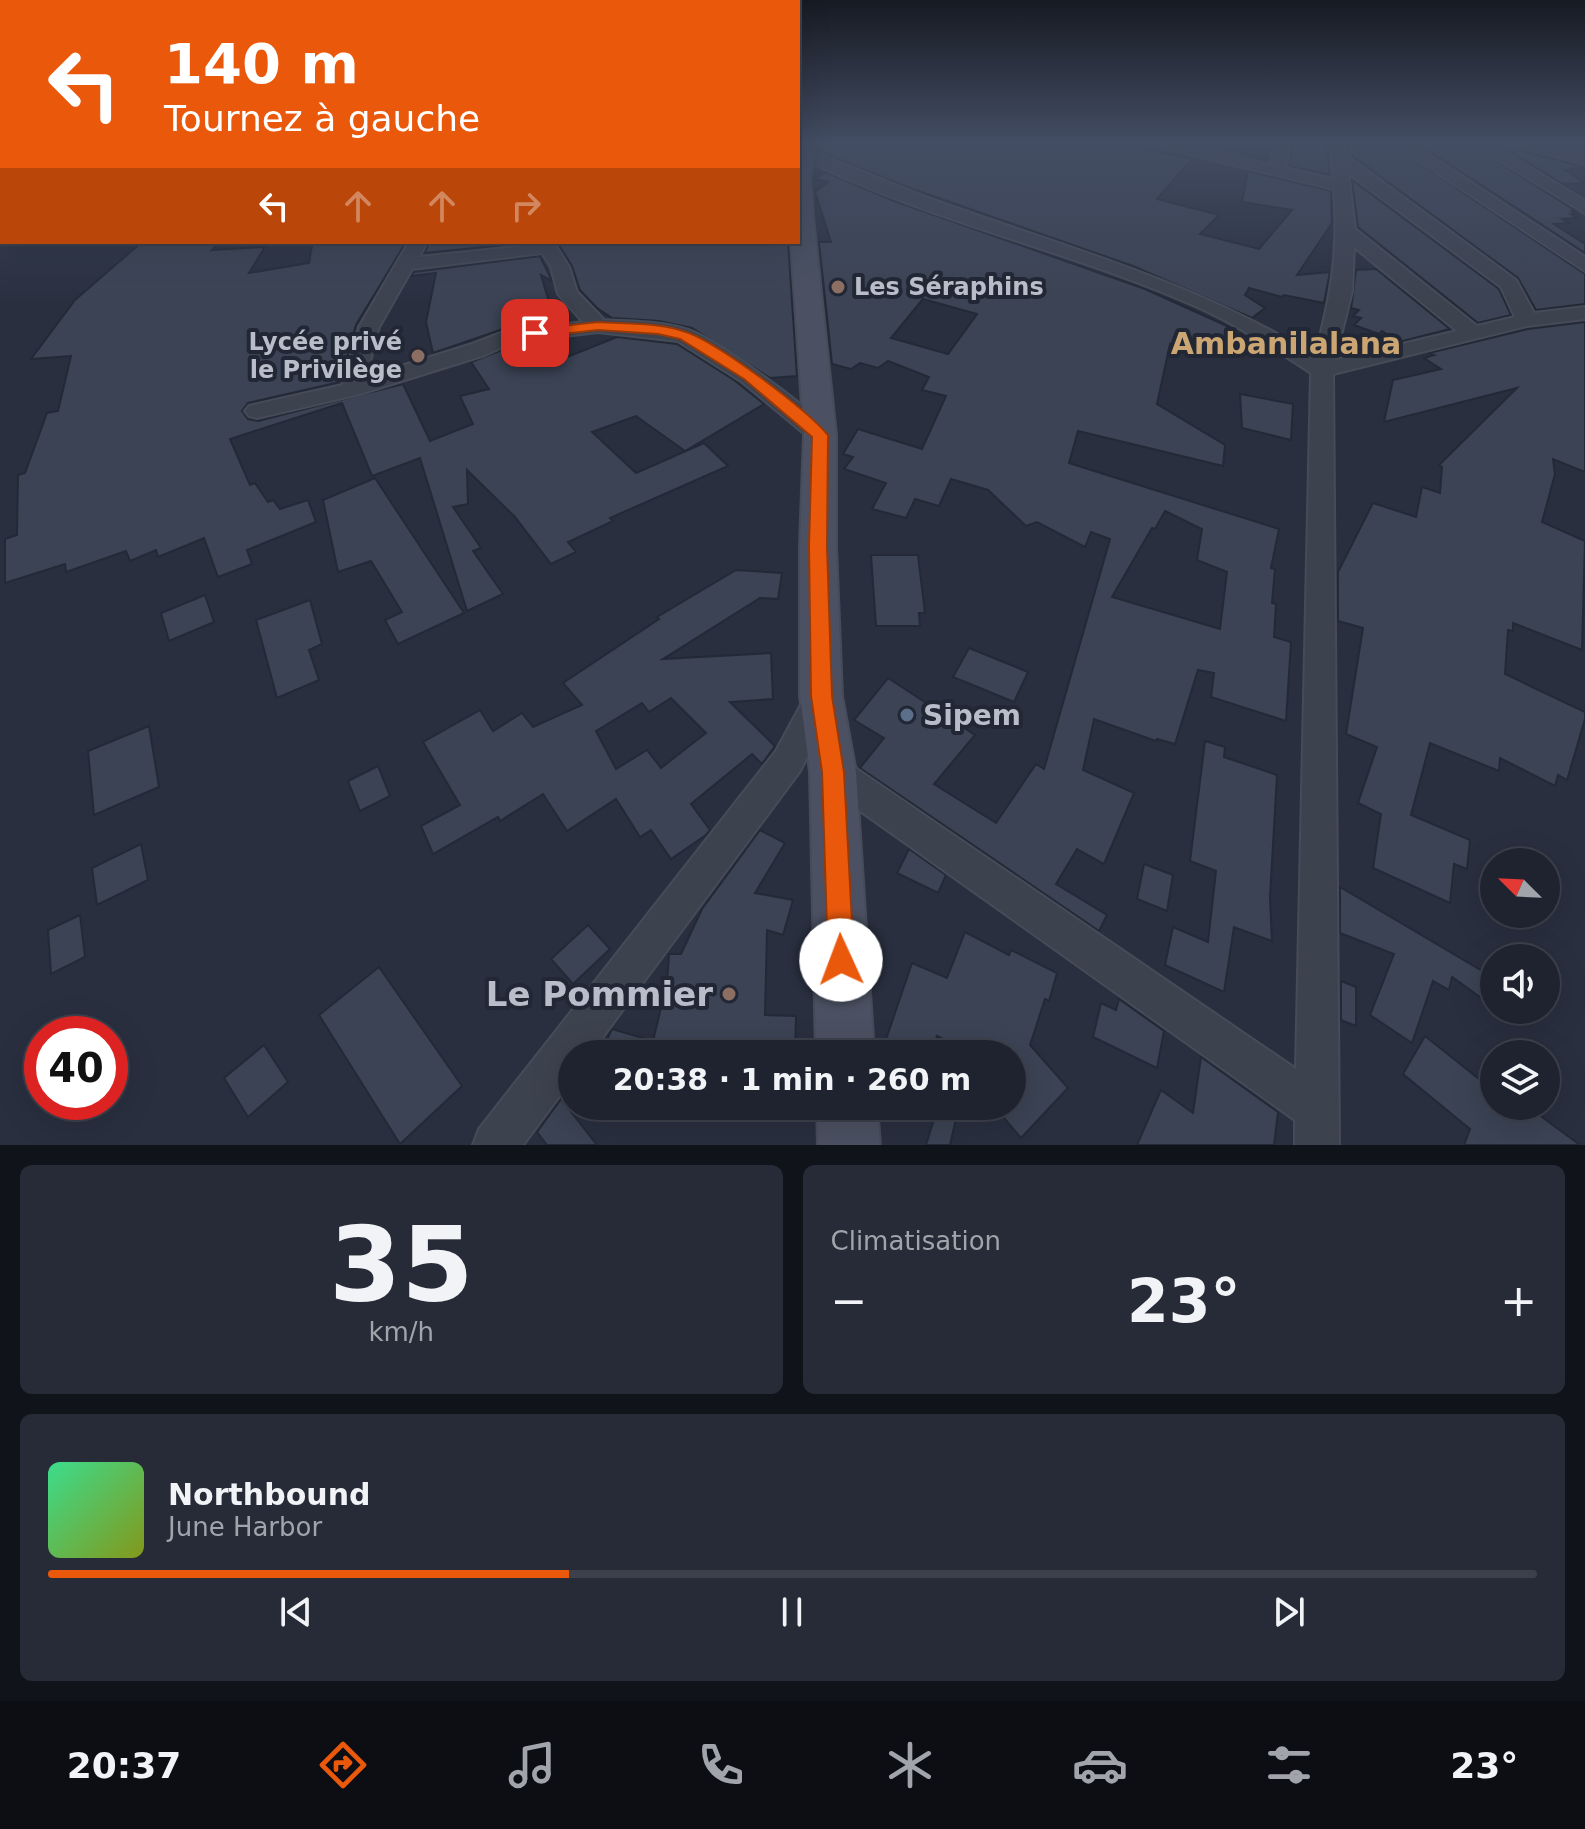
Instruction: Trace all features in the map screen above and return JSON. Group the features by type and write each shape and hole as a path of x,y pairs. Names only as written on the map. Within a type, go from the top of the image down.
{"street":[{"path":"912,196 1124,271 1204,303 1273,339 1322,370 1527,320 1585,313"},
{"path":"1318,1128 1322,370 1342,291 1346,231 1342,196"},
{"path":"1387,196 1509,284 1527,320"},
{"path":"1481,196 1585,265"},
{"path":"1566,196 1585,208"},
{"path":"800,197 820,435 818,546 821,696 833,772 844,1040"},
{"path":"1346,231 1474,334"},
{"path":"352,389 369,327 417,244"},
{"path":"404,264 544,245 560,267 568,294 598,326"},
{"path":"257,411 352,389 477,350 510,336 598,326 658,330 685,336 749,376 820,435"},
{"path":"495,1145 788,761 821,696"},
{"path":"833,772 1318,1128"},
{"path":"848,1120 849,1145"}],"building":[{"path":"816,196 883,196 1145,289 1236,330 1212,345 1210,353 1170,344 1157,404 1225,445 1223,466 1078,431 1069,463 1279,529 1271,568 1275,569 1272,603 1276,604 1274,637 1291,642 1286,721 1211,697 1214,673 1198,670 1175,744 1156,741 1094,719 1083,770 1134,793 1104,864 1077,849 1056,884 1107,915 1099,931 860,768 884,738 854,720 888,678 975,735 934,784 996,823 1036,764 1044,769 1110,539 1091,532 1085,547 1037,522 1026,526 988,490 951,479 939,506 915,499 906,518 872,509 886,483 844,469 853,457 843,454 858,429 922,449 946,396 922,390 929,377 888,361 878,368 860,363 851,369 832,364 819,242 831,242","holes":["923,299 977,314 948,354 891,338","1165,511 1202,529 1197,560 1227,572 1220,629 1112,597"]},
{"path":"934,196 1159,196 1157,199 1219,215 1200,234 1259,249 1292,210 1242,202 1243,196 1331,196 1332,223 1297,275 1330,272 1324,303 1249,288 1245,295 1265,308 1252,318 1133,266"},
{"path":"1354,196 1374,196 1499,289 1511,315 1478,323 1358,227"},
{"path":"1407,196 1469,196 1585,274 1585,304 1536,310 1518,278"},
{"path":"1499,196 1553,196 1576,211 1572,211 1576,214 1571,214 1577,218 1562,219 1569,223 1554,224 1585,244 1585,253"},
{"path":"140,244 217,244 212,250 265,247 249,273 309,263 313,244 405,244 356,325 340,382 248,403 242,411 248,419 258,421 403,384 430,441 473,424 460,396 489,389 471,362 515,345 560,340 565,358 617,337 677,344 734,380 764,404 685,451 636,416 592,432 636,473 704,443 728,466 610,518 613,521 568,542 576,552 551,564 515,517 467,470 468,504 453,507 481,548 473,551 503,594 467,611 420,458 372,476 342,403 230,439 250,485 255,483 268,502 273,500 280,509 308,500 316,522 247,550 252,564 218,577 204,538 158,557 156,550 130,561 126,551 66,572 65,564 5,583 5,539 17,535 18,475 25,473 47,413 58,411 71,356 31,359 75,300"},
{"path":"429,244 515,244 424,253"},
{"path":"558,244 788,244 797,376 770,378 692,328 659,321 612,318 580,290 572,266"},
{"path":"540,256 552,281 541,275 555,322 503,329 433,353 426,322 436,273 411,276 414,272"},
{"path":"1376,269 1450,329 1399,342 1382,331 1379,334 1354,325 1361,318 1353,316 1359,310 1351,308 1356,270"},
{"path":"1585,322 1585,472 1553,459 1555,474 1542,522 1585,541 1582,650 1513,623 1513,631 1508,630 1505,674 1585,712 1585,719 1567,780 1558,775 1555,786 1500,758 1499,771 1430,743 1411,815 1470,840 1467,869 1454,864 1450,903 1373,868 1381,814 1358,803 1377,747 1346,734 1363,628 1338,621 1338,572 1373,503 1416,517 1422,487 1440,493 1442,467 1439,465 1517,388 1384,422 1393,380 1441,369 1424,358 1434,355 1429,353 1528,329"},
{"path":"1240,394 1293,404 1291,440 1242,428"},
{"path":"375,478 464,613 398,644 385,620 402,612 371,561 338,572 323,500"},
{"path":"871,555 918,555 925,613 919,613 920,626 876,626"},
{"path":"736,570 782,573 778,599 760,598 663,659 771,653 773,699 730,702 775,746 762,764 752,754 691,804 710,830 706,835 671,859 651,830 640,837 616,799 567,831 543,794 500,821 498,817 433,854 421,826 460,805 423,742 480,710 493,731 522,713 533,727 582,705 563,683 659,619 657,617","holes":["671,698 706,733 661,768 647,750 616,769 596,731 642,703 649,712"]},
{"path":"205,595 214,622 169,641 161,613"},
{"path":"310,600 322,644 309,650 319,680 277,698 256,620"},
{"path":"969,648 1028,672 1014,702 953,677"},
{"path":"149,726 159,787 94,815 88,751"},
{"path":"1205,741 1225,747 1224,757 1277,775 1270,897 1272,941 1234,927 1224,992 1165,965 1173,927 1208,942 1216,871 1190,861"},
{"path":"378,766 390,796 360,811 348,781"},
{"path":"760,830 785,843 755,893 793,900 783,935 767,930 765,1015 796,1016 795,1040 653,1040 667,983 669,954 681,954 702,909"},
{"path":"141,844 148,880 97,905 92,868"},
{"path":"909,849 946,875 938,893 897,873"},
{"path":"1144,864 1173,875 1167,911 1137,899"},
{"path":"1340,887 1480,970 1480,997 1452,977 1449,990 1433,981 1412,1043 1370,1015 1394,954 1340,933"},
{"path":"80,915 85,957 51,974 48,930"},
{"path":"588,925 610,949 573,984 551,959"},
{"path":"965,932 1009,955 1011,950 1057,973 1030,1045 1068,1088 1021,1138 1006,1120 1026,1120 1026,1040 945,1040 937,1036 936,1040 886,1040 912,963 947,978"},
{"path":"379,967 462,1086 400,1144 319,1015"},
{"path":"1341,981 1356,987 1356,1026 1341,1020"},
{"path":"1119,999 1164,1031 1157,1068 1093,1037 1101,1003 1116,1010"},
{"path":"612,1029 650,1040 607,1040"},
{"path":"1425,1036 1480,1080 1480,1120 1546,1120 1580,1145 1464,1145 1470,1129 1403,1074"},
{"path":"264,1045 288,1082 248,1117 224,1078"},
{"path":"1201,1057 1278,1112 1274,1145 1137,1145 1161,1090 1193,1113"},
{"path":"558,1103 558,1120 577,1120 597,1145 547,1145 537,1132"},
{"path":"934,1120 956,1120 950,1145 926,1145"}],"place":[{"name":"Les Séraphins","path":"838,287"},
{"name":"Lycée privé le Privilège","path":"418,356"},
{"name":"Sipem","path":"907,715"},
{"name":"Le Pommier","path":"729,994"}],"district":[{"name":"Ambanilalana","path":"1286,343"}],"route":[{"path":"535,333 598,326 658,330 685,336 749,376 820,435 818,546 821,696 833,772 841,960"}]}
